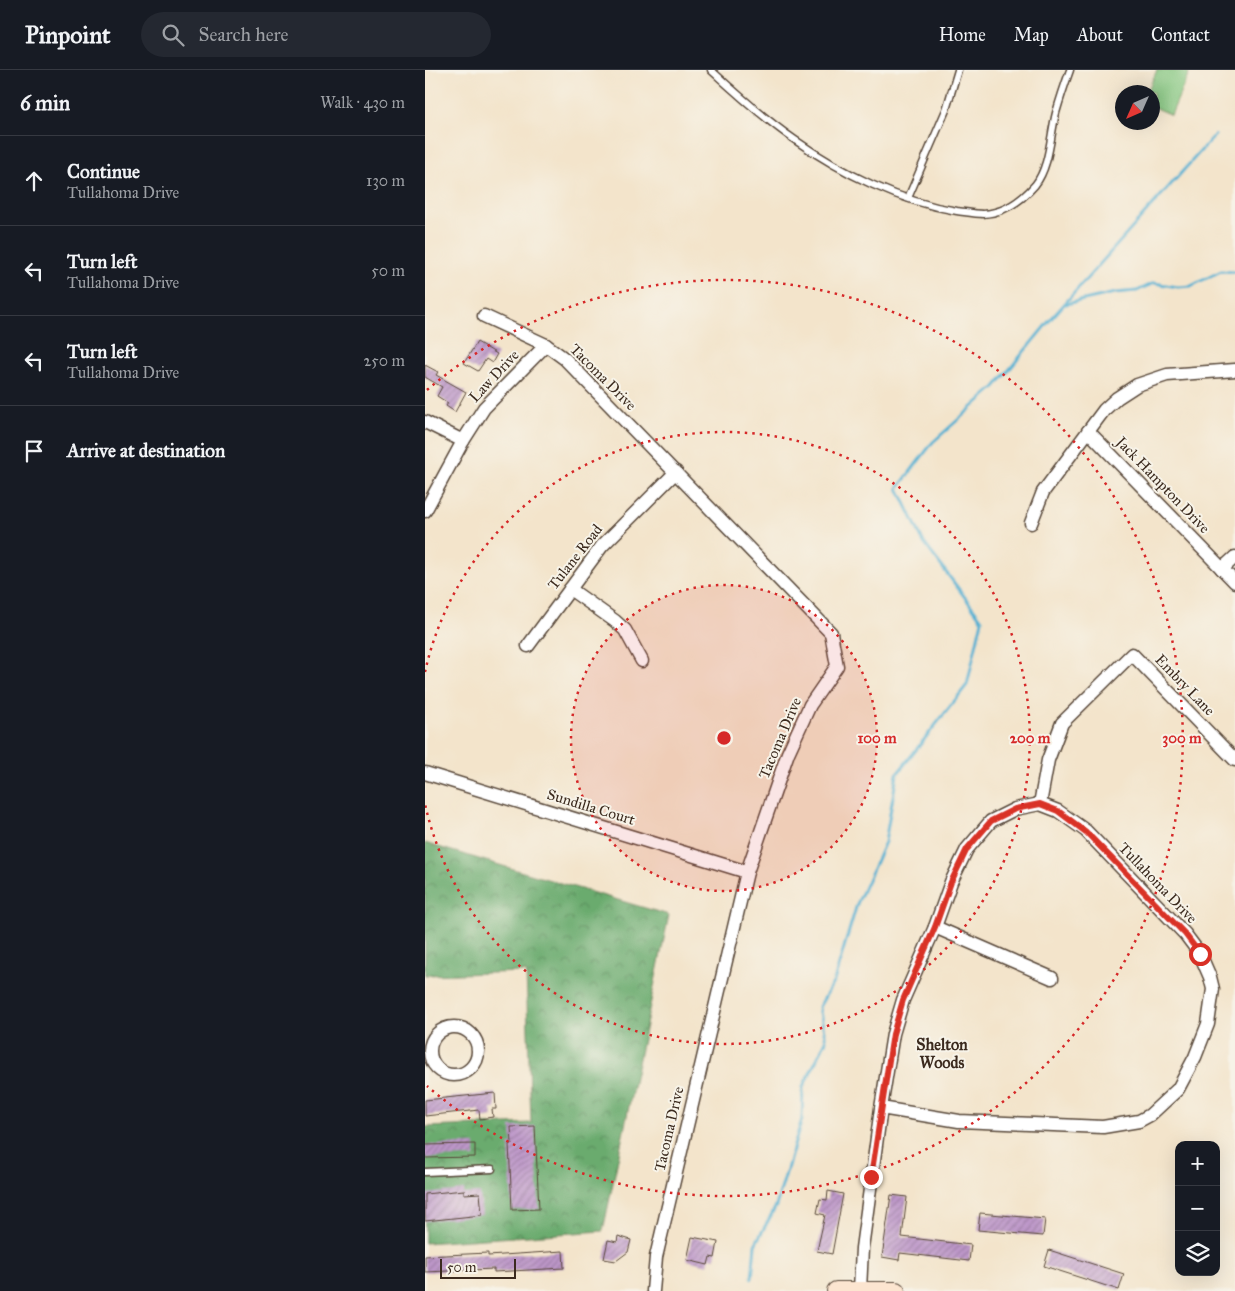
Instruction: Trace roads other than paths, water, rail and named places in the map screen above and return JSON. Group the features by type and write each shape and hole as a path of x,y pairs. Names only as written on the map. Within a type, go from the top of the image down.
{"street":[{"name":"Tacoma Drive","path":"484,316 546,345 565,360 831,632 837,666 810,706 787,753 747,872 656,1257 653,1291"},
{"name":"Law Drive","path":"425,510 463,441 484,408 546,345"},
{"path":"1031,523 1043,492 1104,410 1117,398 1137,385 1167,375 1235,370"},
{"path":"425,422 463,441"},
{"name":"Jack Hampton Drive","path":"1088,431 1235,582"},
{"name":"Tulane Road","path":"528,646 602,546 675,472"},
{"path":"1223,569 1235,557"},
{"path":"570,589 625,630 642,661"},
{"name":"Embry Lane","path":"1040,804 1048,760 1062,723 1132,654 1235,760"},
{"name":"Sundilla Court","path":"425,773 747,872"},
{"path":"860,1290 862,1248 881,1108 893,1034 903,1000 935,927 951,882 967,849 991,821 1015,809 1040,804"},
{"name":"Tullahoma Drive","path":"881,1108 959,1121 1103,1127 1139,1121 1150,1115 1178,1089 1195,1058 1208,1024 1213,989 1210,976 1200,954 1179,928 1086,832 1058,811 1040,804"},
{"path":"935,927 1052,978"},
{"path":"836,1291 896,1291"}],"lane":[{"path":"711,70 743,100 813,152 875,185 908,198 945,208 983,214 1013,204 1037,183 1042,171 1056,113 1071,70"},
{"path":"908,198 946,110 958,70"},
{"path":"425,1172 492,1169"}],"waterway":[{"path":"752,1278 755,1245 776,1206 802,1119 803,1087 826,1041 819,1007 834,981 857,904 885,842 897,774 967,685 982,620 924,543 898,488 933,442 995,387 1050,320 1215,135"},
{"path":"1066,304 1115,293 1137,291 1154,283 1178,287 1191,286 1221,271 1235,272"}],"district":[{"name":"Shelton Woods","path":"942,1053"}]}
